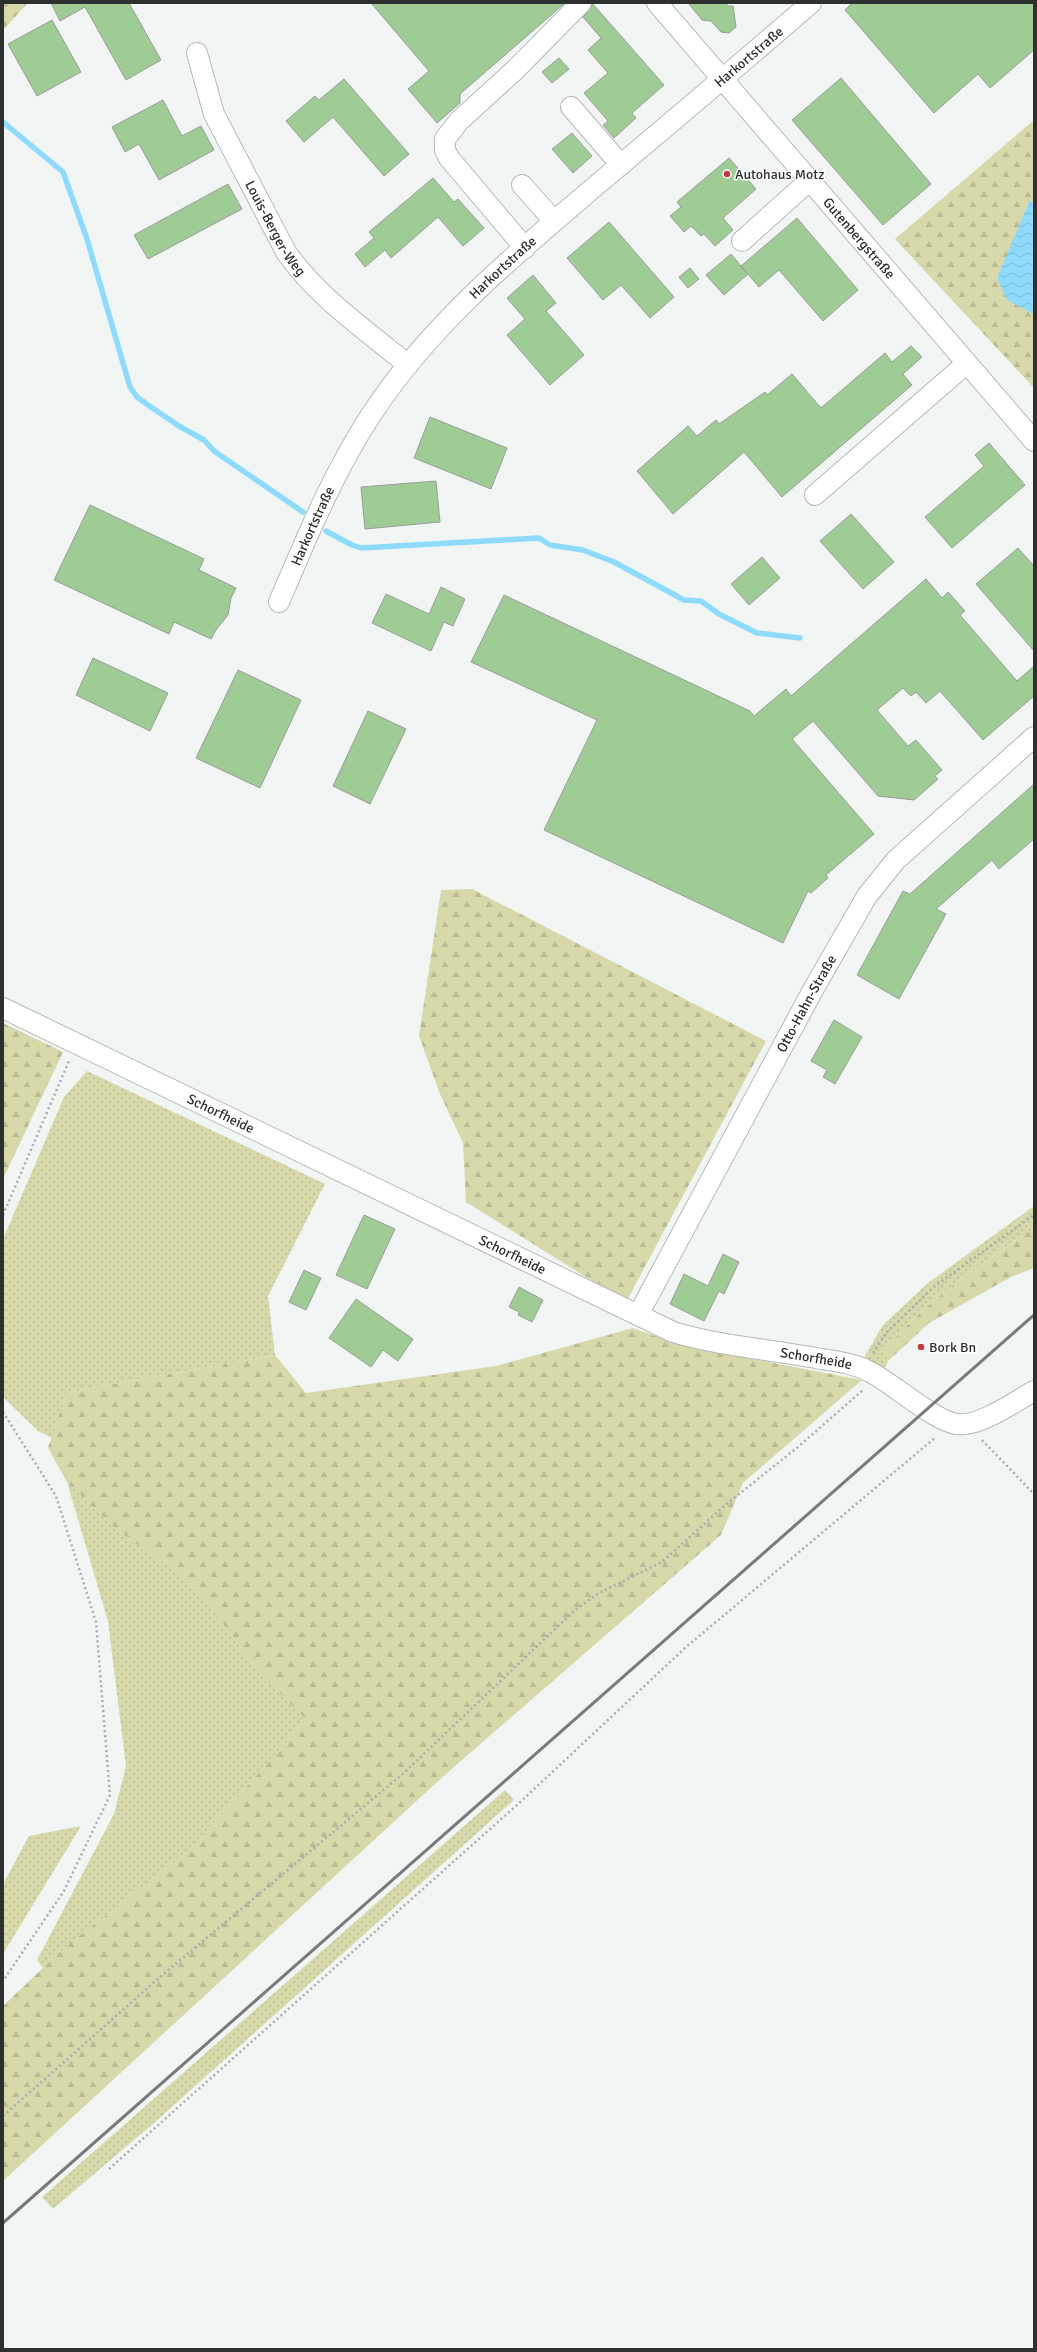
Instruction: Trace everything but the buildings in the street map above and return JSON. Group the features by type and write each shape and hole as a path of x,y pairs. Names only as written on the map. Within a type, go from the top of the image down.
{"street":[{"path":"524,248 449,158 445,150 445,139 459,121 515,70 581,3"},
{"name":"Gutenbergstraße","path":"657,3 1034,441"},
{"name":"Harkortstraße","path":"279,602 319,512 371,415 408,365 441,326 479,288 554,221 811,3"},
{"name":"Louis-Berger-Weg","path":"197,53 214,114 286,252 300,272 319,291 408,365"},
{"path":"571,107 621,165"},
{"path":"742,241 810,180"},
{"path":"522,185 554,221"},
{"path":"815,495 967,363"},
{"name":"Otto-Hahn-Straße","path":"638,1315 814,988 867,896 896,860 1034,737"},
{"name":"Schorfheide","path":"3,1008 673,1332 703,1340 831,1360 870,1372 939,1418 962,1424"},
{"path":"962,1424 987,1417 1034,1391"}],"path":[{"path":"3,1215 77,1044"},
{"path":"3,2116 160,1977 405,1772 575,1610 599,1593 662,1562 724,1506 848,1406 861,1394 867,1385 874,1353 880,1341 892,1327 935,1286 1034,1215"},
{"path":"3,1412 56,1496 96,1622 110,1795 64,1891 3,1981"},
{"path":"109,2169 517,1805 685,1648 935,1438 962,1424 1034,1494"}],"green space":[{"path":"3,3 28,3 3,30"},
{"path":"1034,120 1034,388 895,239"},
{"path":"472,889 766,1041 626,1302 466,1202 463,1143 440,1094 419,1036 441,890"},
{"path":"3,1023 63,1052 3,1179"},
{"path":"87,1071 325,1184 268,1296 275,1355 67,1392 52,1438 38,1431 3,1397 3,1239 64,1097"},
{"path":"1034,1206 1034,1228 973,1270 916,1317 883,1353 888,1361 883,1373 861,1363 883,1325 928,1283"},
{"path":"1034,1228 1034,1268 1011,1277 929,1323 888,1361 883,1353 916,1317 973,1270"},
{"path":"633,1328 680,1345 862,1380 743,1483 721,1535 447,1773 3,2181 3,2006 64,1948 188,1851 279,1751 305,1718 261,1675 193,1584 117,1530 67,1482 48,1448 67,1392 275,1355 306,1393 496,1366"},
{"path":"67,1482 117,1530 193,1584 261,1675 305,1718 279,1751 188,1851 64,1948 43,1968 37,1960 114,1814 126,1766 108,1621"},
{"path":"505,1790 514,1800 155,2122 53,2209 42,2197"},
{"path":"81,1826 3,1954 3,1884 29,1836"}],"water":[{"path":"1030,200 1034,205 1034,314 1007,300 997,278"}],"waterway":[{"path":"3,122 63,172 87,239 130,387 137,397 179,426 204,440 214,451 303,512"},
{"path":"326,531 352,545 361,548 539,538 550,545 583,550 614,562 684,600 701,601 719,614 757,633 800,638"}],"railway":[{"path":"3,2223 1034,1315"}],"place":[{"name":"Autohaus Motz","path":"727,174"},
{"name":"Bork Bn","path":"921,1347"}]}
